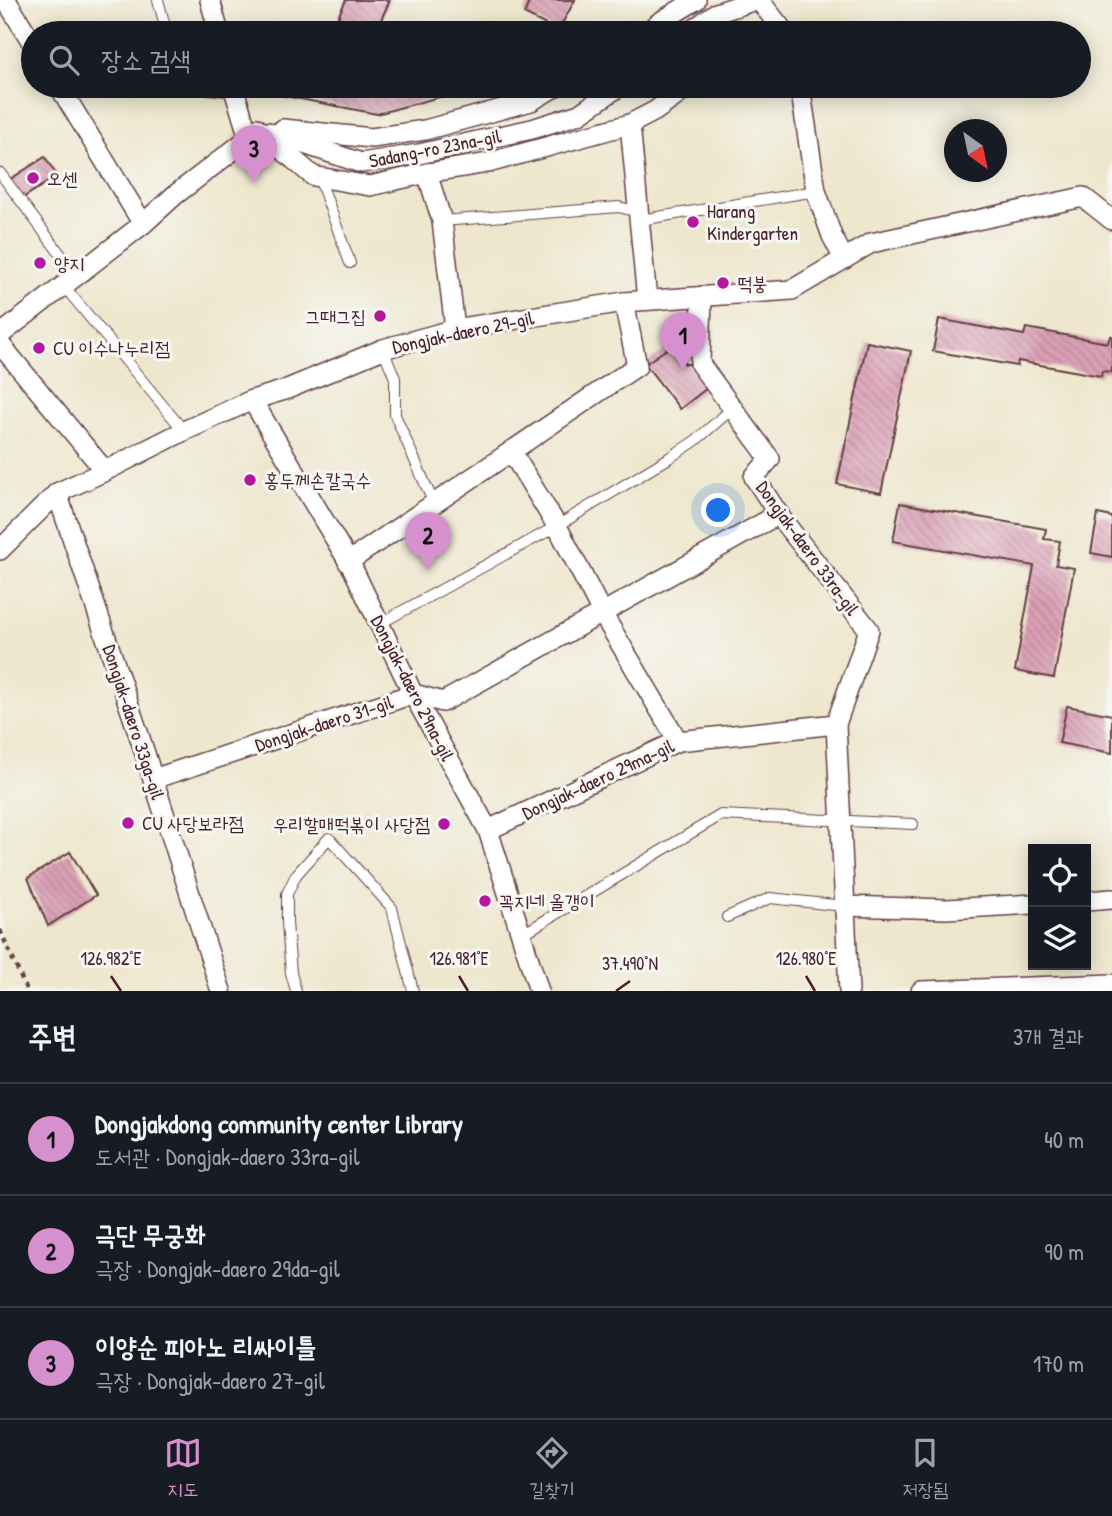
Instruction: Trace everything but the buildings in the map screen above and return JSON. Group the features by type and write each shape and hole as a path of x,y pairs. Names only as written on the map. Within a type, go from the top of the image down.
{"street":[{"path":"6,0 21,24"},
{"path":"210,0 216,21"},
{"path":"669,21 696,0"},
{"path":"705,21 716,13 758,0 774,21"},
{"path":"66,98 144,224"},
{"path":"238,98 253,133 313,176 370,186 488,163 630,124 673,98"},
{"name":"Sadang-ro 23na-gil","path":"253,133 307,131 372,138 425,130 531,102 537,98"},
{"name":"Sadang-ro 23na-gil","path":"253,133 361,163 532,129 579,114 602,98"},
{"path":"802,98 816,191 832,236 844,259"},
{"path":"630,124 647,300"},
{"path":"0,335 144,224 175,195 253,133"},
{"path":"427,173 442,221 455,330"},
{"name":"Dongjak-daero 29-gil","path":"0,550 57,493 252,400 285,390 383,349 455,330 624,302 792,290 871,243 1083,197 1112,220"},
{"name":"Dongjak-daero 33ra-gil","path":"702,296 700,364 770,459 754,477 779,514 869,630 836,724 849,991"},
{"path":"348,562 638,366 624,302"},
{"path":"0,344 105,471"},
{"name":"Dongjak-daero 29na-gil","path":"252,400 348,562 413,694 488,830 539,991"},
{"path":"511,451 557,526 602,613 678,741"},
{"name":"Dongjak-daero 33ga-gil","path":"57,493 221,991"},
{"name":"Dongjak-daero 31-gil","path":"153,779 413,694 443,702 779,514"},
{"name":"Dongjak-daero 29ma-gil","path":"488,830 678,741 836,724"},
{"path":"1091,901 1112,899"},
{"path":"845,906 947,909 1028,904"},
{"path":"920,991 1112,984"}],"lane":[{"path":"158,0 164,21"},
{"path":"0,173 69,280 184,431"},
{"path":"313,176 321,183 349,262"},
{"path":"442,221 619,207 638,212 646,219 816,191"},
{"path":"383,349 395,378 395,415 434,504"},
{"path":"379,624 557,526 695,441 733,408"},
{"path":"521,935 721,815 913,824"},
{"path":"296,991 291,973 286,923 287,894 296,875 329,838 392,908 413,991"},
{"path":"727,917 770,898 845,906"}],"path":[{"path":"0,930 27,991"}],"place":[{"name":"오센","path":"33,178"},
{"name":"이양순 피아노 리싸이틀","path":"254,183"},
{"name":"Harang Kindergarten","path":"693,222"},
{"name":"양지","path":"40,263"},
{"name":"떡붕","path":"723,283"},
{"name":"그때그집","path":"380,316"},
{"name":"CU 이수나누리점","path":"39,348"},
{"name":"Dongjakdong community center Library","path":"683,370"},
{"name":"홍두께손칼국수","path":"250,480"},
{"name":"극단 무궁화","path":"428,570"},
{"name":"CU 사당보라점","path":"128,823"},
{"name":"우리할매떡볶이 사당점","path":"444,824"},
{"name":"꼭지네 올갱이","path":"485,901"}]}
